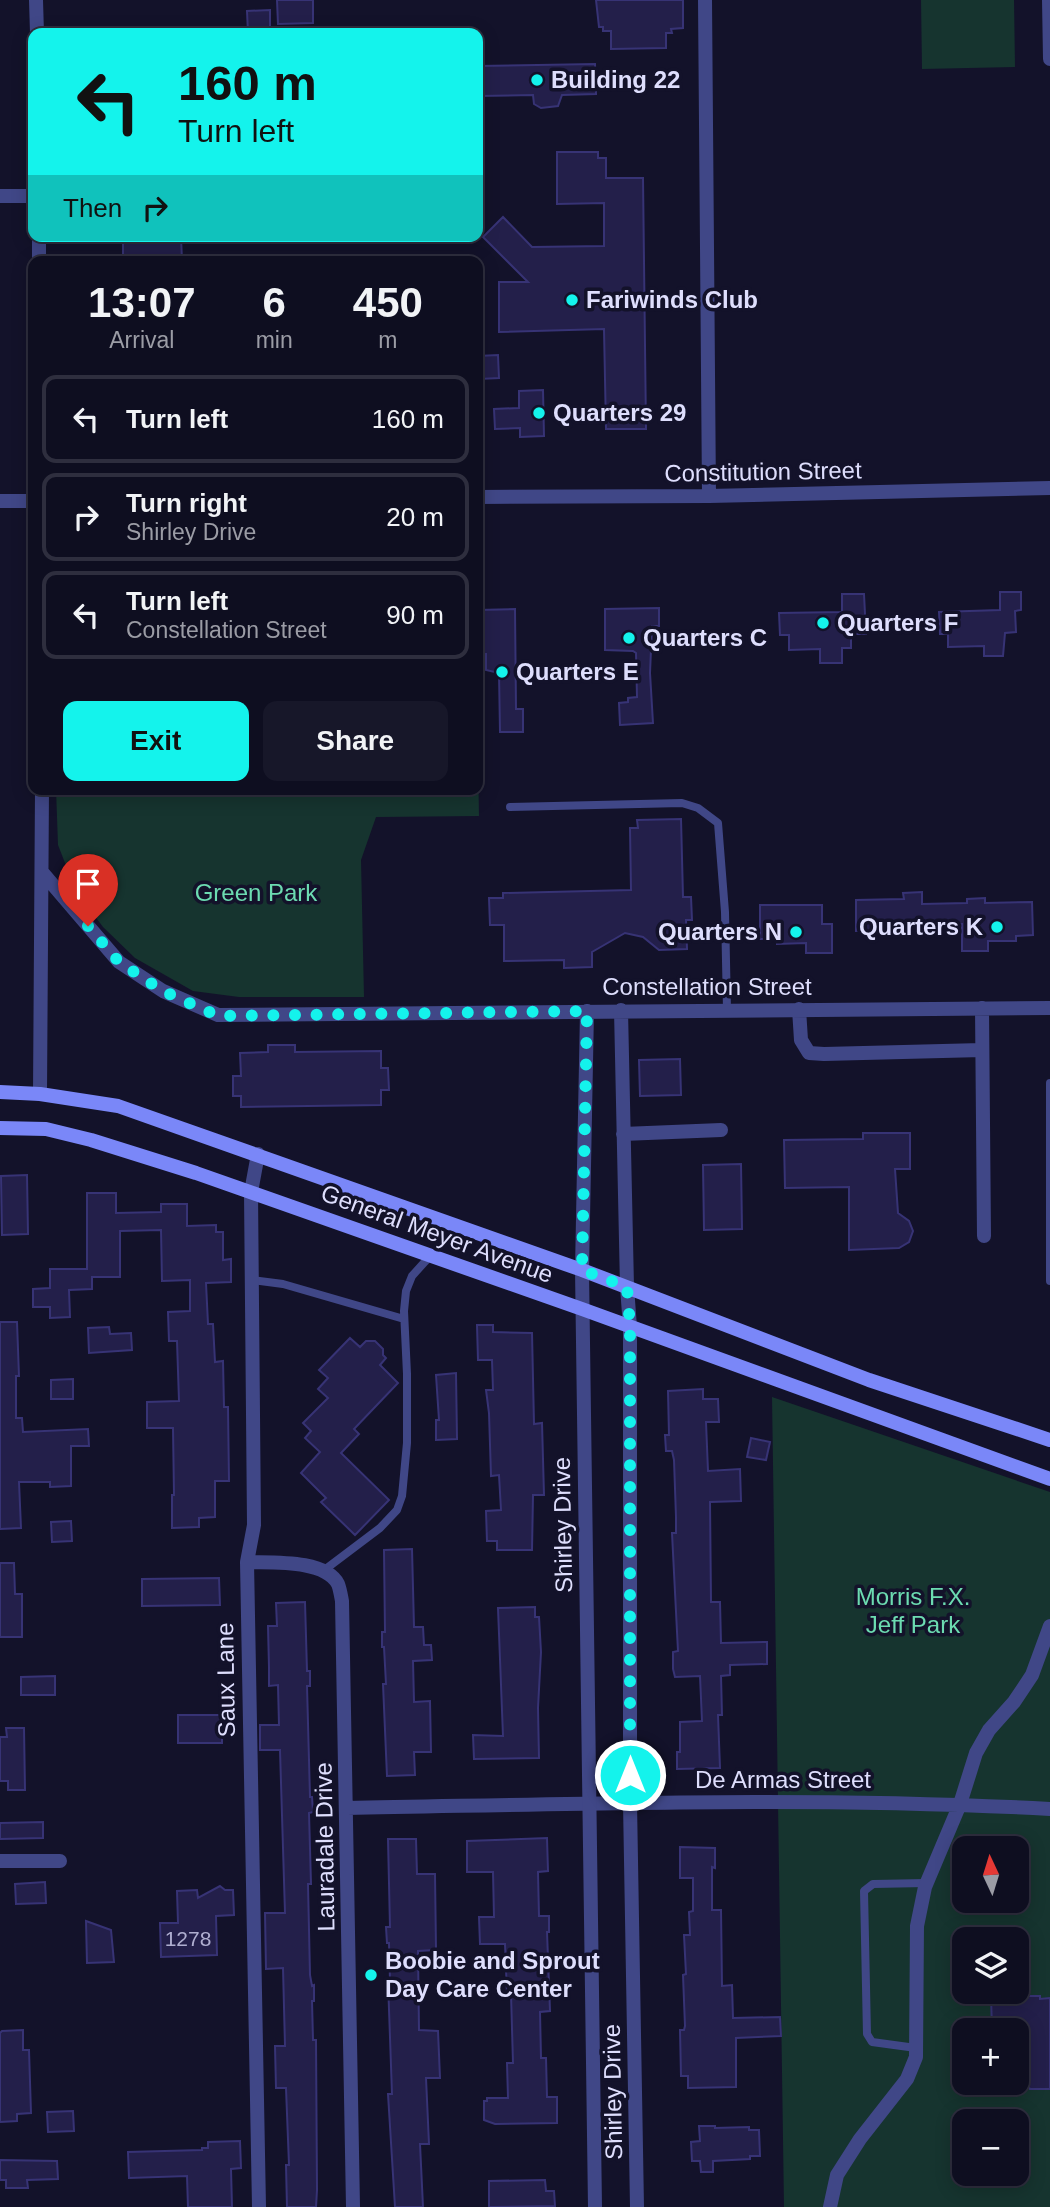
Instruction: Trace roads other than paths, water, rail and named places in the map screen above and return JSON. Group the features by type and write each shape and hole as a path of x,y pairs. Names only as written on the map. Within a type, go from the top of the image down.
{"main road":[{"name":"General Meyer Avenue","path":"0,1093 40,1094 118,1106 582,1270 869,1380 1050,1440"},
{"name":"General Meyer Avenue","path":"0,1128 46,1129 91,1140 251,1192 1050,1479"}],"street":[{"path":"36,0 37,28"},
{"path":"705,0 709,496"},
{"path":"1049,0 1050,59"},
{"path":"0,197 28,196"},
{"name":"Constitution Street","path":"483,498 1050,488"},
{"path":"0,501 28,501"},
{"path":"40,1094 43,795"},
{"name":"Constellation Street","path":"42,872 119,962 163,991 218,1016 621,1010 1050,1008"},
{"path":"982,1008 984,1236"},
{"path":"799,1009 801,1040 809,1053 982,1050"},
{"name":"Shirley Drive","path":"621,1010 630,1326 631,1803 637,2207"},
{"name":"Shirley Drive","path":"587,1011 582,1309 595,2207"},
{"path":"623,1134 722,1130"},
{"name":"Saux Lane","path":"258,1154 251,1192 254,1525 247,1562 258,2207"},
{"path":"247,1562 304,1564 323,1571"},
{"name":"Lauradale Drive","path":"323,1571 337,1582 342,1601 353,2207"},
{"path":"830,2207 837,2175 907,2079 916,2057 918,1926 926,1883 960,1804 976,1753 989,1730 1014,1702 1032,1675 1050,1626"},
{"name":"De Armas Street","path":"347,1808 724,1801 960,1804 1050,1809"},
{"path":"0,1861 60,1861"}],"lane":[{"path":"509,807 682,803 698,808 718,823 725,912 727,1010"},
{"path":"1050,1083 1050,1281"},
{"path":"323,1571 380,1528 397,1510 402,1496 407,1429 404,1319 406,1291 412,1276 431,1255"},
{"path":"252,1280 284,1284 404,1319"},
{"path":"916,2048 872,2042 867,2034 864,1891 873,1884 926,1883"}],"place":[{"name":"Building 22","path":"537,80"},
{"name":"Fariwinds Club","path":"572,300"},
{"name":"Quarters 29","path":"539,413"},
{"name":"Quarters F","path":"823,623"},
{"name":"Quarters C","path":"629,638"},
{"name":"Quarters E","path":"502,672"},
{"name":"Quarters K","path":"997,927"},
{"name":"Quarters N","path":"796,932"},
{"name":"Boobie and Sprout Day Care Center","path":"371,1975"}],"park label":[{"name":"Green Park","path":"256,893"},
{"name":"Morris F.X. Jeff Park","path":"913,1611"}]}
